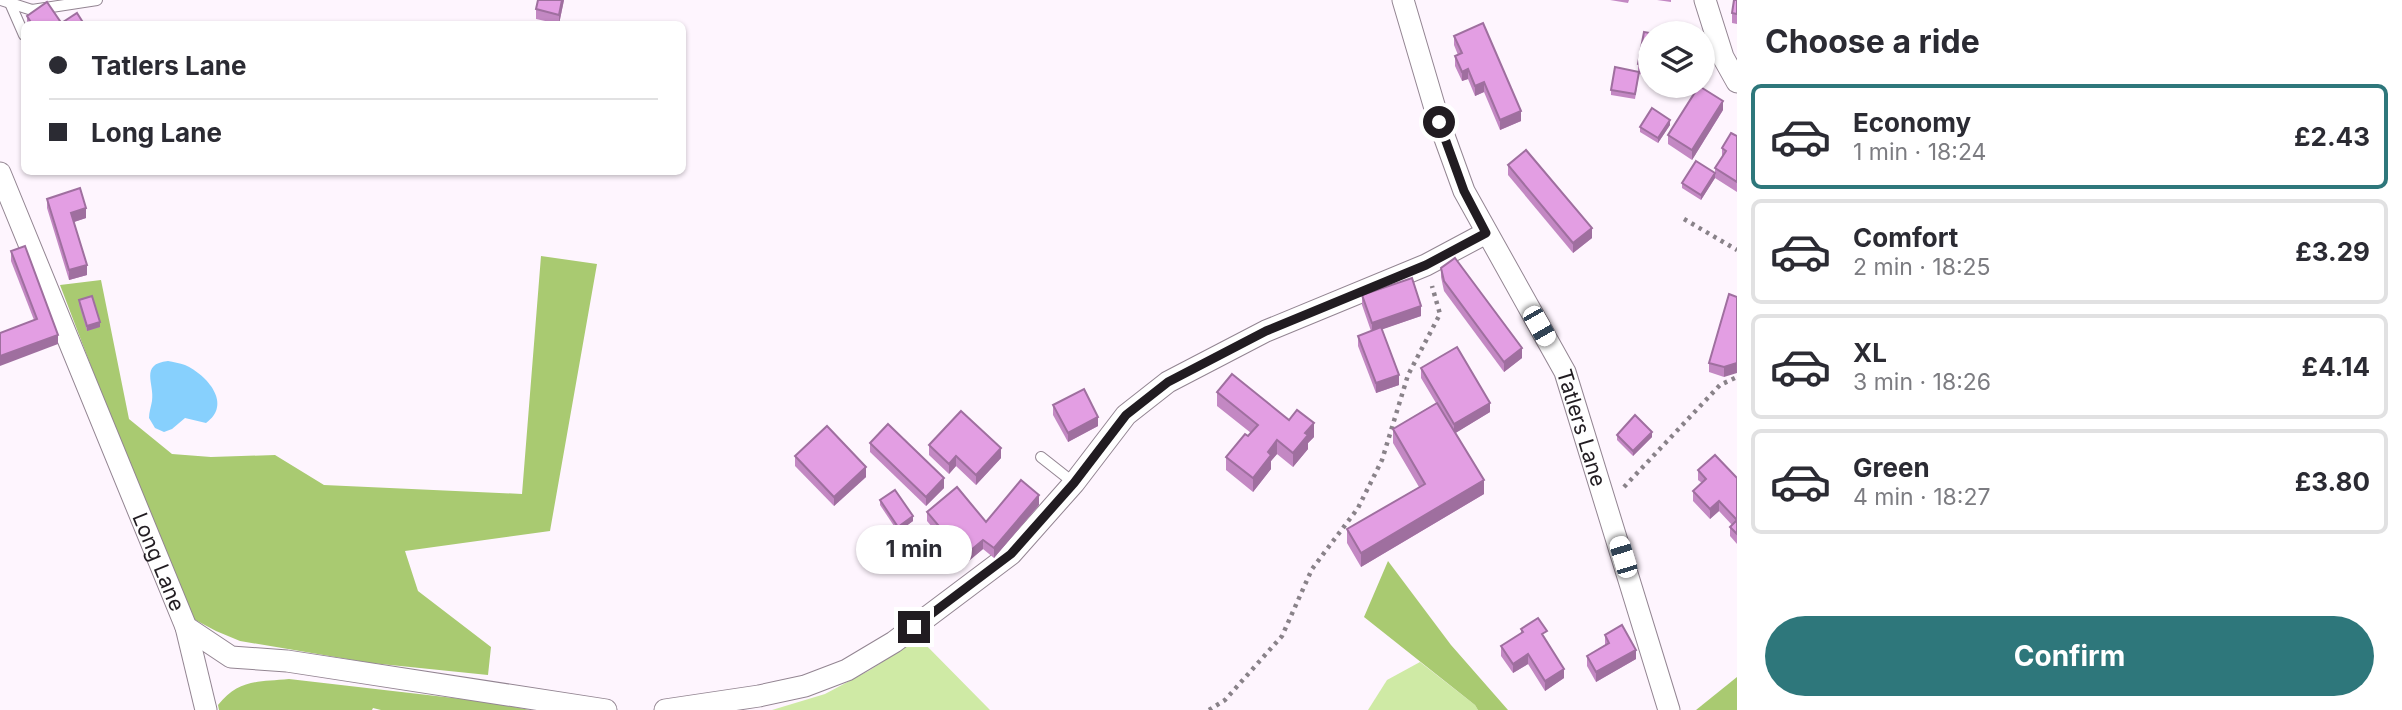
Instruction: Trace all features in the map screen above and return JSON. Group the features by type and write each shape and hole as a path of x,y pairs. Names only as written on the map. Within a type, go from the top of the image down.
{"street":[{"name":"Tatlers Lane","path":"1403,0 1439,122 1464,191 1565,372 1669,710"},
{"path":"1705,0 1723,57 1737,82"},
{"name":"Long Lane","path":"0,173 186,627 231,657 287,661 606,710"},
{"path":"665,710 805,686 847,670 894,642 1011,554 1074,483 1126,415 1168,382 1266,331 1426,265 1486,233"},
{"path":"186,627 206,710"}],"lane":[{"path":"5,1 32,10 97,0"},
{"path":"5,1 21,30"},
{"path":"1041,457 1074,483"}],"path":[{"path":"1684,219 1737,250"},
{"path":"1209,710 1225,700 1282,636 1312,569 1358,508 1382,460 1408,375 1440,314 1426,265"},
{"path":"1607,506 1720,385 1737,377"}],"green space":[{"path":"541,256 597,264 550,531 405,551 418,591 491,647 488,675 371,663 240,641 186,615 60,285 101,280 129,419 172,454 211,457 275,455 324,485 522,494"},
{"path":"1388,561 1451,645 1508,710 1478,710 1364,617"},
{"path":"919,638 990,710 772,710 825,694 870,670"},
{"path":"1420,662 1478,710 1368,710 1387,680"},
{"path":"1737,677 1737,710 1696,710"},
{"path":"289,679 488,702 530,710 219,710 218,705 242,686"}],"water":[{"path":"168,361 183,364 193,370 214,391 217,407 206,423 185,418 164,432 155,428 149,418 152,401 151,370 159,363"}],"building":[{"path":"538,0 562,0 559,15 536,9"},
{"path":"1734,0 1737,0 1737,14 1732,13"},
{"path":"47,2 60,21 30,21 27,16"},
{"path":"77,13 82,21 65,21"},
{"path":"1483,23 1521,111 1500,120 1484,82 1475,86 1468,69 1462,72 1455,56 1462,53 1454,36"},
{"path":"1615,67 1638,72 1635,94 1611,90"},
{"path":"1715,96 1723,101 1692,150 1668,135 1691,98"},
{"path":"1652,108 1670,120 1658,138 1640,127"},
{"path":"1731,133 1737,136 1737,182 1715,168 1726,151 1722,148"},
{"path":"1526,150 1592,228 1573,243 1508,165"},
{"path":"1696,161 1715,173 1701,195 1682,183"},
{"path":"80,188 86,208 71,213 87,265 69,270 47,199"},
{"path":"25,246 58,335 0,356 0,333 37,319 11,251"},
{"path":"1455,258 1522,348 1504,362 1444,281 1441,268"},
{"path":"1412,278 1421,306 1372,323 1362,295"},
{"path":"1729,294 1737,297 1737,363 1724,367 1709,363"},
{"path":"92,296 100,322 87,326 79,300"},
{"path":"1381,327 1399,375 1376,383 1358,336"},
{"path":"1457,347 1490,403 1454,424 1421,368"},
{"path":"1232,374 1289,420 1297,410 1314,423 1293,453 1277,440 1268,452 1271,455 1253,478 1226,457 1245,434 1248,436 1258,425 1217,392"},
{"path":"1084,389 1098,417 1068,433 1053,405"},
{"path":"1437,403 1484,480 1361,553 1347,529 1425,484 1393,429"},
{"path":"961,411 1001,448 976,475 956,456 949,464 929,445"},
{"path":"1635,415 1652,432 1633,451 1617,435"},
{"path":"888,424 944,478 926,497 870,443"},
{"path":"827,426 866,467 834,497 795,456"},
{"path":"1715,455 1737,478 1737,520 1719,501 1710,509 1693,491 1706,479 1698,470"},
{"path":"1021,480 1039,495 994,548 983,540 964,556 927,512 957,487 986,522"},
{"path":"895,490 913,516 898,527 880,500"},
{"path":"1737,520 1737,534 1730,527"},
{"path":"1538,618 1547,631 1542,634 1564,669 1545,681 1528,654 1513,664 1501,646 1523,632 1521,629"},
{"path":"1622,625 1636,650 1596,672 1587,656 1609,643 1605,635"}],"route":[{"path":"914,627 1011,554 1074,483 1126,415 1168,382 1266,331 1426,265 1486,233 1464,191 1439,122"}]}
